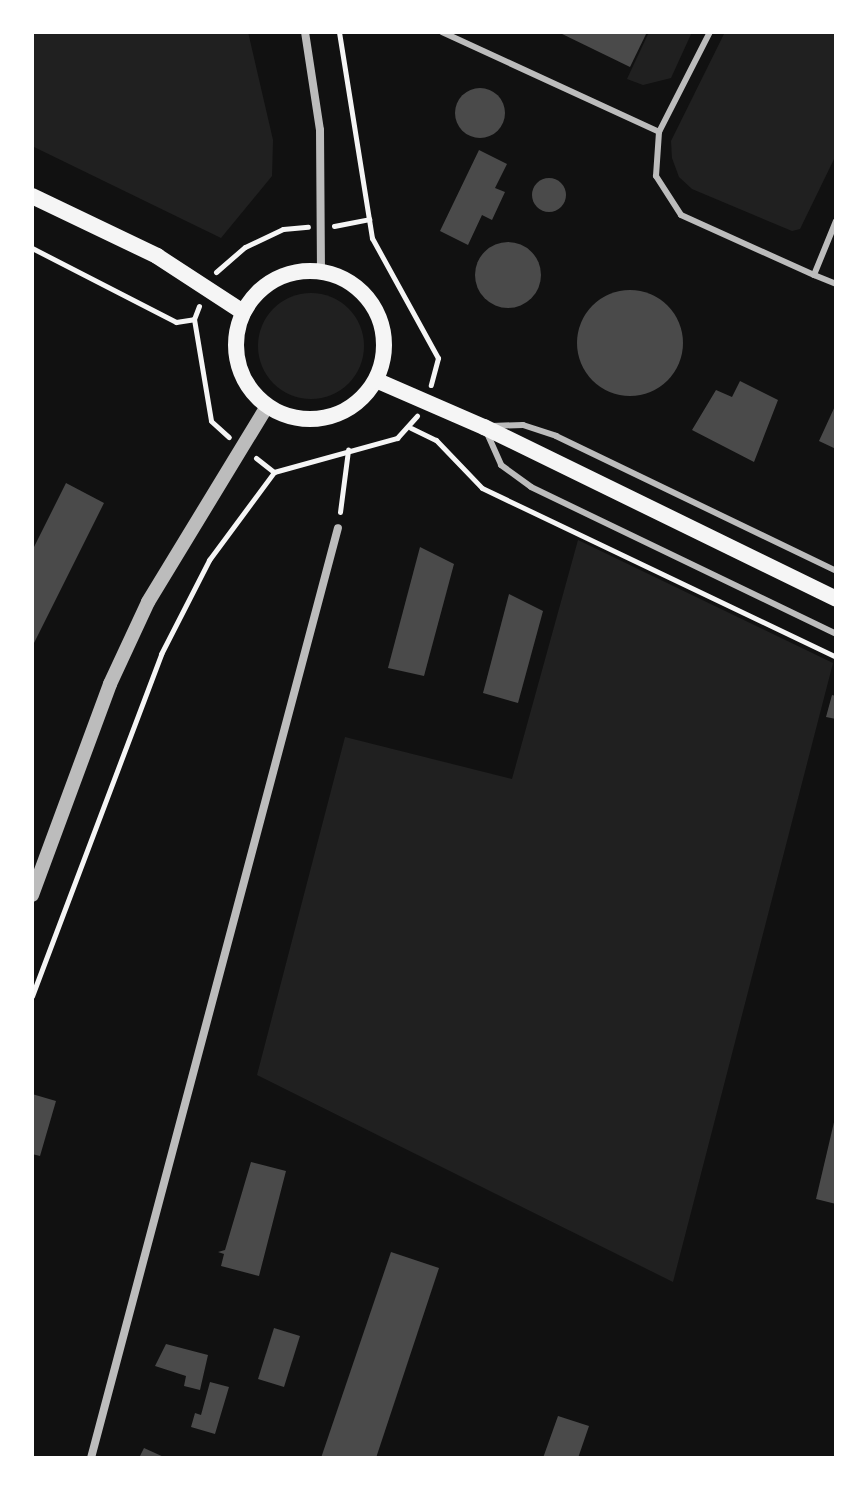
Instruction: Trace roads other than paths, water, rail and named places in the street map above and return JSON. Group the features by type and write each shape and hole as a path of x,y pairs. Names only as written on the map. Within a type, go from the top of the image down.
{"main road":[{"path":"32,196 157,256 243,312"},
{"path":"321,271 363,292 378,314 384,338 378,381 355,404 335,415 312,420 267,406 239,368 236,344 243,312 270,282 293,272 321,271"},
{"path":"378,381 484,427 836,599"}],"street":[{"path":"305,32 320,130 321,271"},
{"path":"32,895 110,684 148,602 267,406"},
{"path":"91,1458 338,528"}],"lane":[{"path":"442,32 659,132"},
{"path":"710,32 659,132 656,176 681,215 836,284"},
{"path":"814,275 836,221"},
{"path":"836,571 556,436 523,425 484,427 501,465 531,487 836,634"}]}
